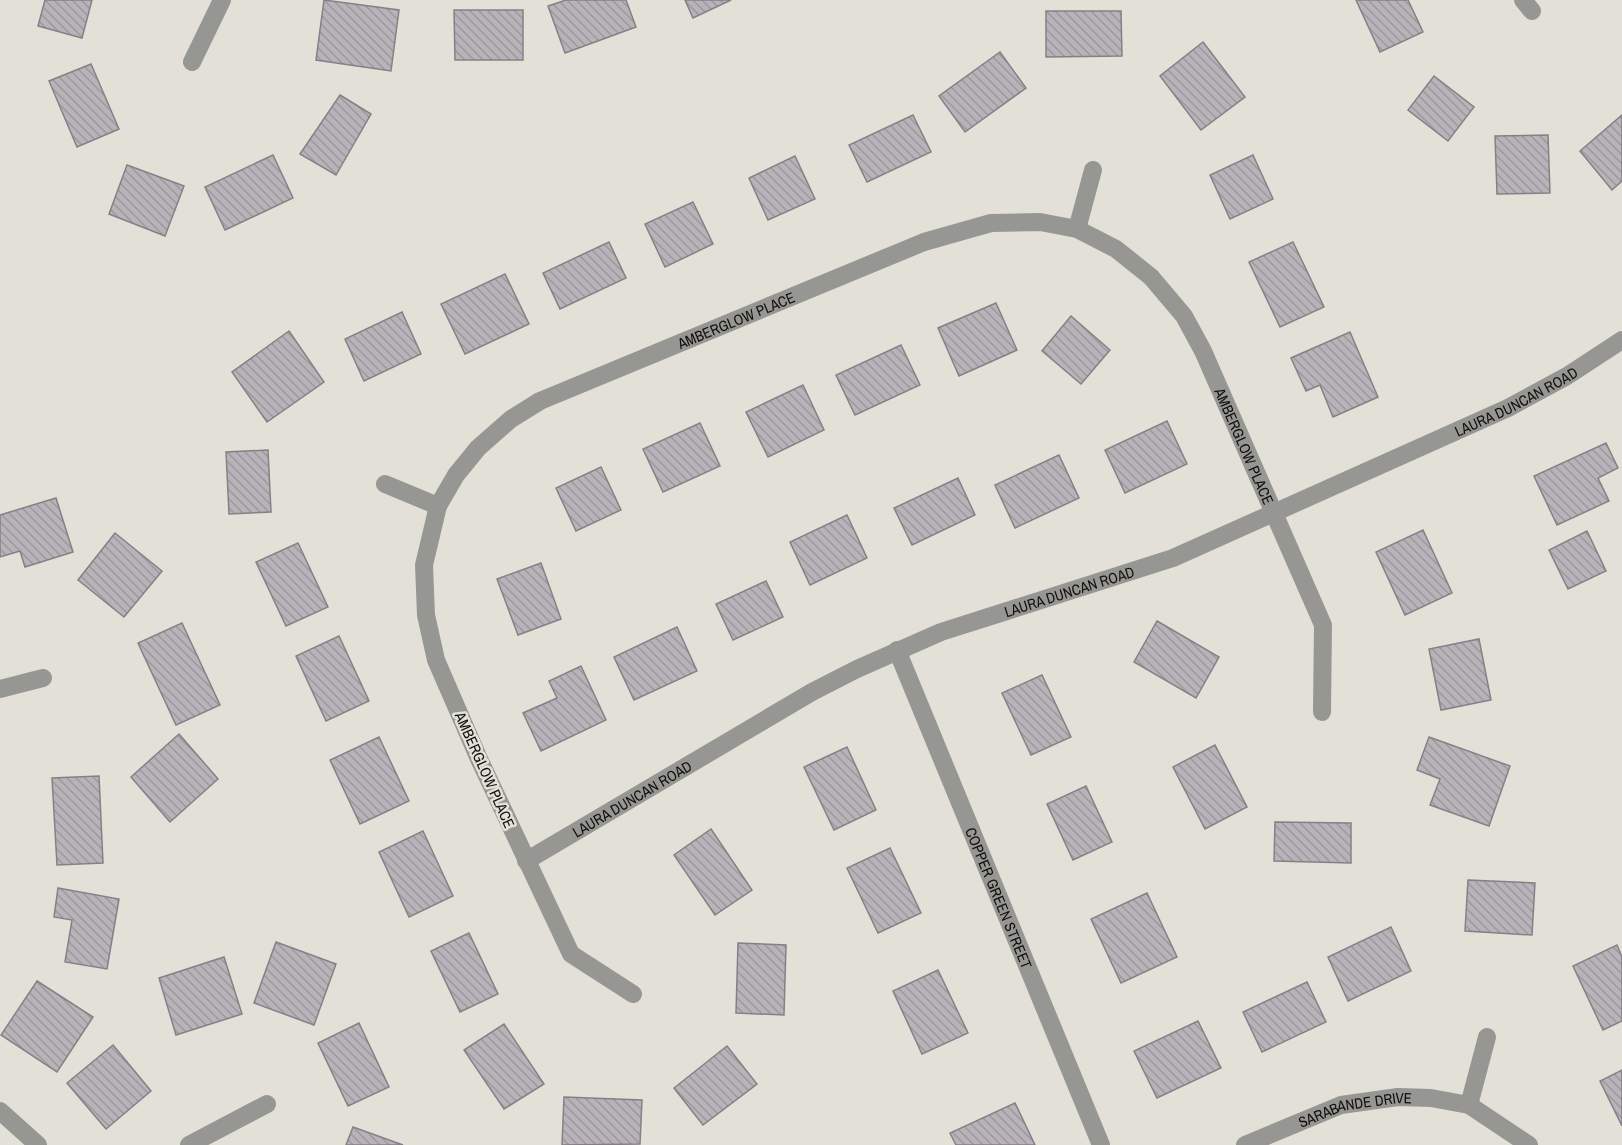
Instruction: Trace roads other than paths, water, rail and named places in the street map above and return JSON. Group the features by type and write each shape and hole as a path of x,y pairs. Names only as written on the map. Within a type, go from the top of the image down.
{"street":[{"path":"192,62 222,0"},
{"path":"1077,229 1093,170"},
{"name":"AMBERGLOW PLACE","path":"633,994 571,954 526,861 436,660 426,615 424,565 438,506 456,474 478,448 511,419 540,401 924,242 992,223 1030,222 1077,229 1116,249 1151,278 1184,316 1203,351 1323,625 1322,712"},
{"name":"LAURA DUNCAN ROAD","path":"526,861 812,692 897,651 978,619 1110,580 1173,558 1508,408 1619,350"},
{"path":"384,484 438,506"},
{"name":"COPPER GREEN STREET","path":"897,651 1101,1145"},
{"path":"0,689 44,678"},
{"path":"1469,1105 1487,1037"},
{"name":"SARABANDE DRIVE","path":"1245,1145 1341,1105 1398,1097 1431,1098 1469,1105 1529,1145"},
{"path":"189,1145 267,1104"},
{"path":"0,1110 38,1145"}]}
